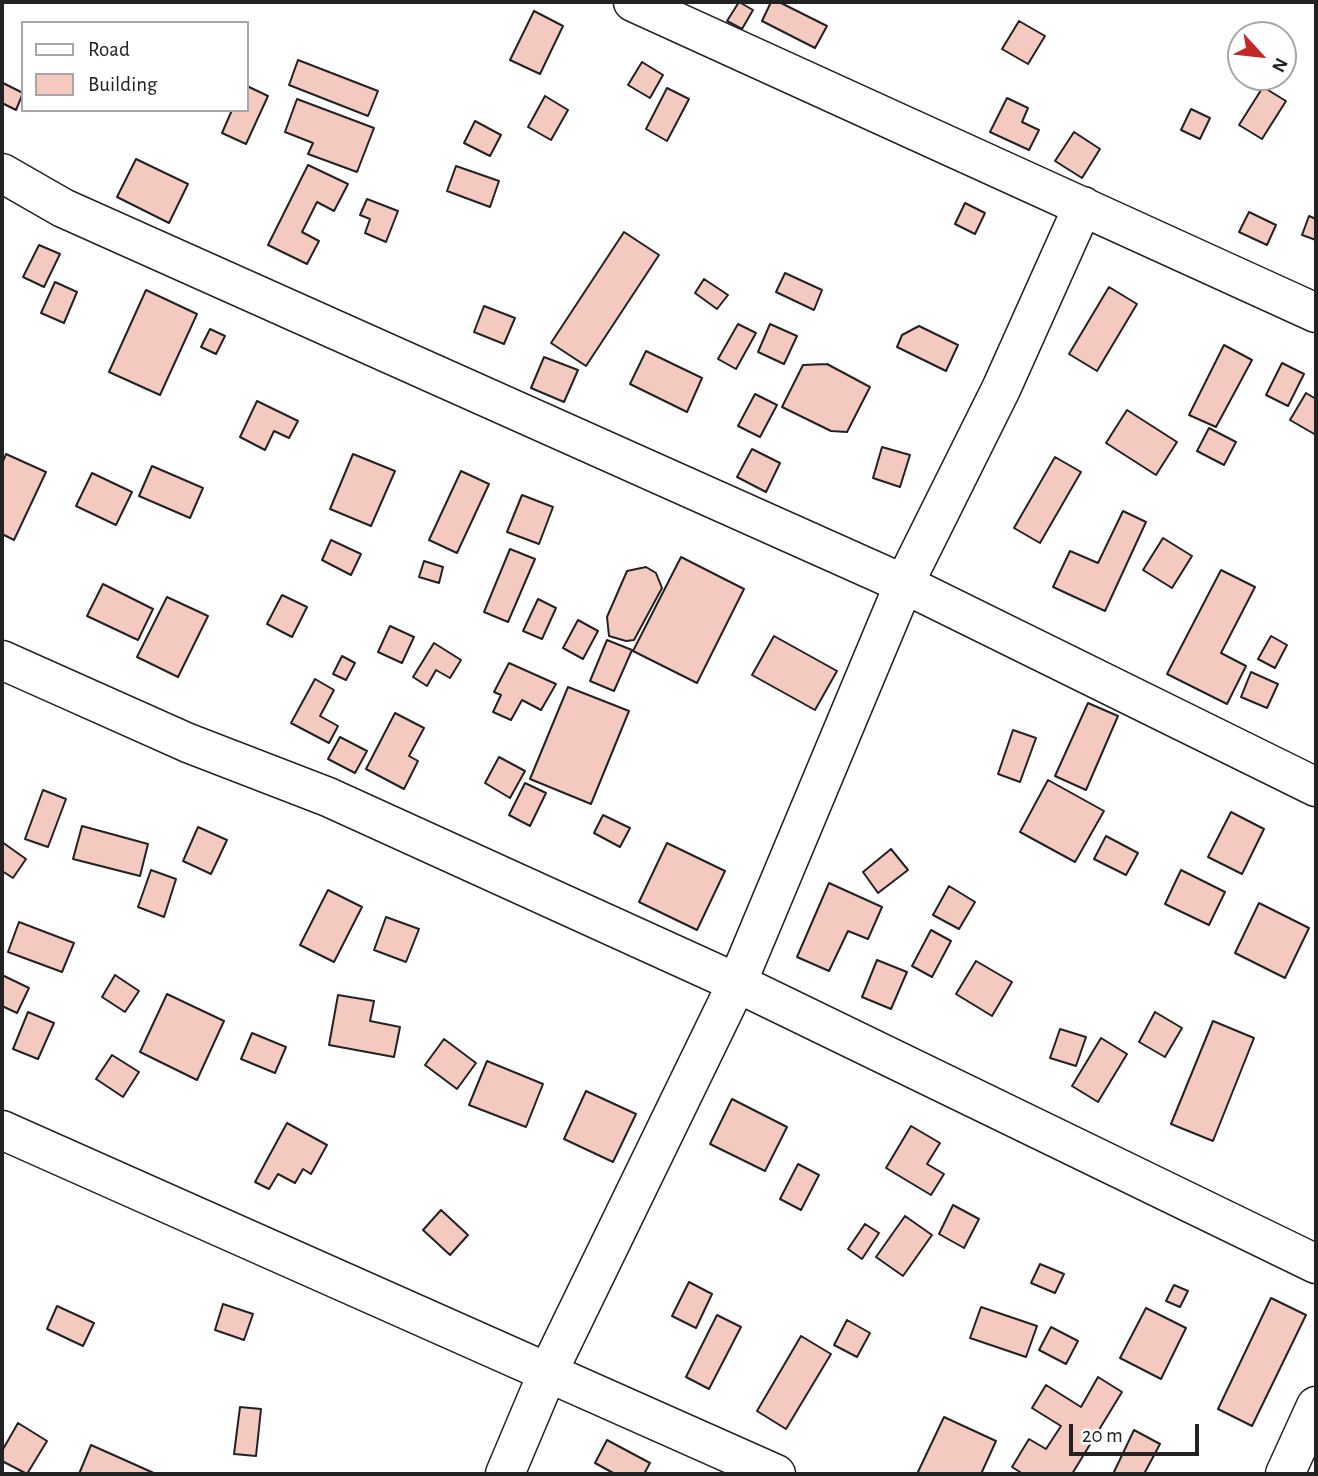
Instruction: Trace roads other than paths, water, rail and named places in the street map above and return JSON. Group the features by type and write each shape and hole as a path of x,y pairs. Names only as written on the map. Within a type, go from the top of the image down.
{"street":[{"path":"633,2 1316,313"},
{"path":"2,173 76,214 904,584 1316,787"},
{"path":"505,1474 548,1372 737,983 904,584 1000,389 1083,206"},
{"path":"2,660 188,743 328,797 737,983 1316,1264"},
{"path":"2,1130 776,1474"},
{"path":"1285,1474 1316,1406"}]}
